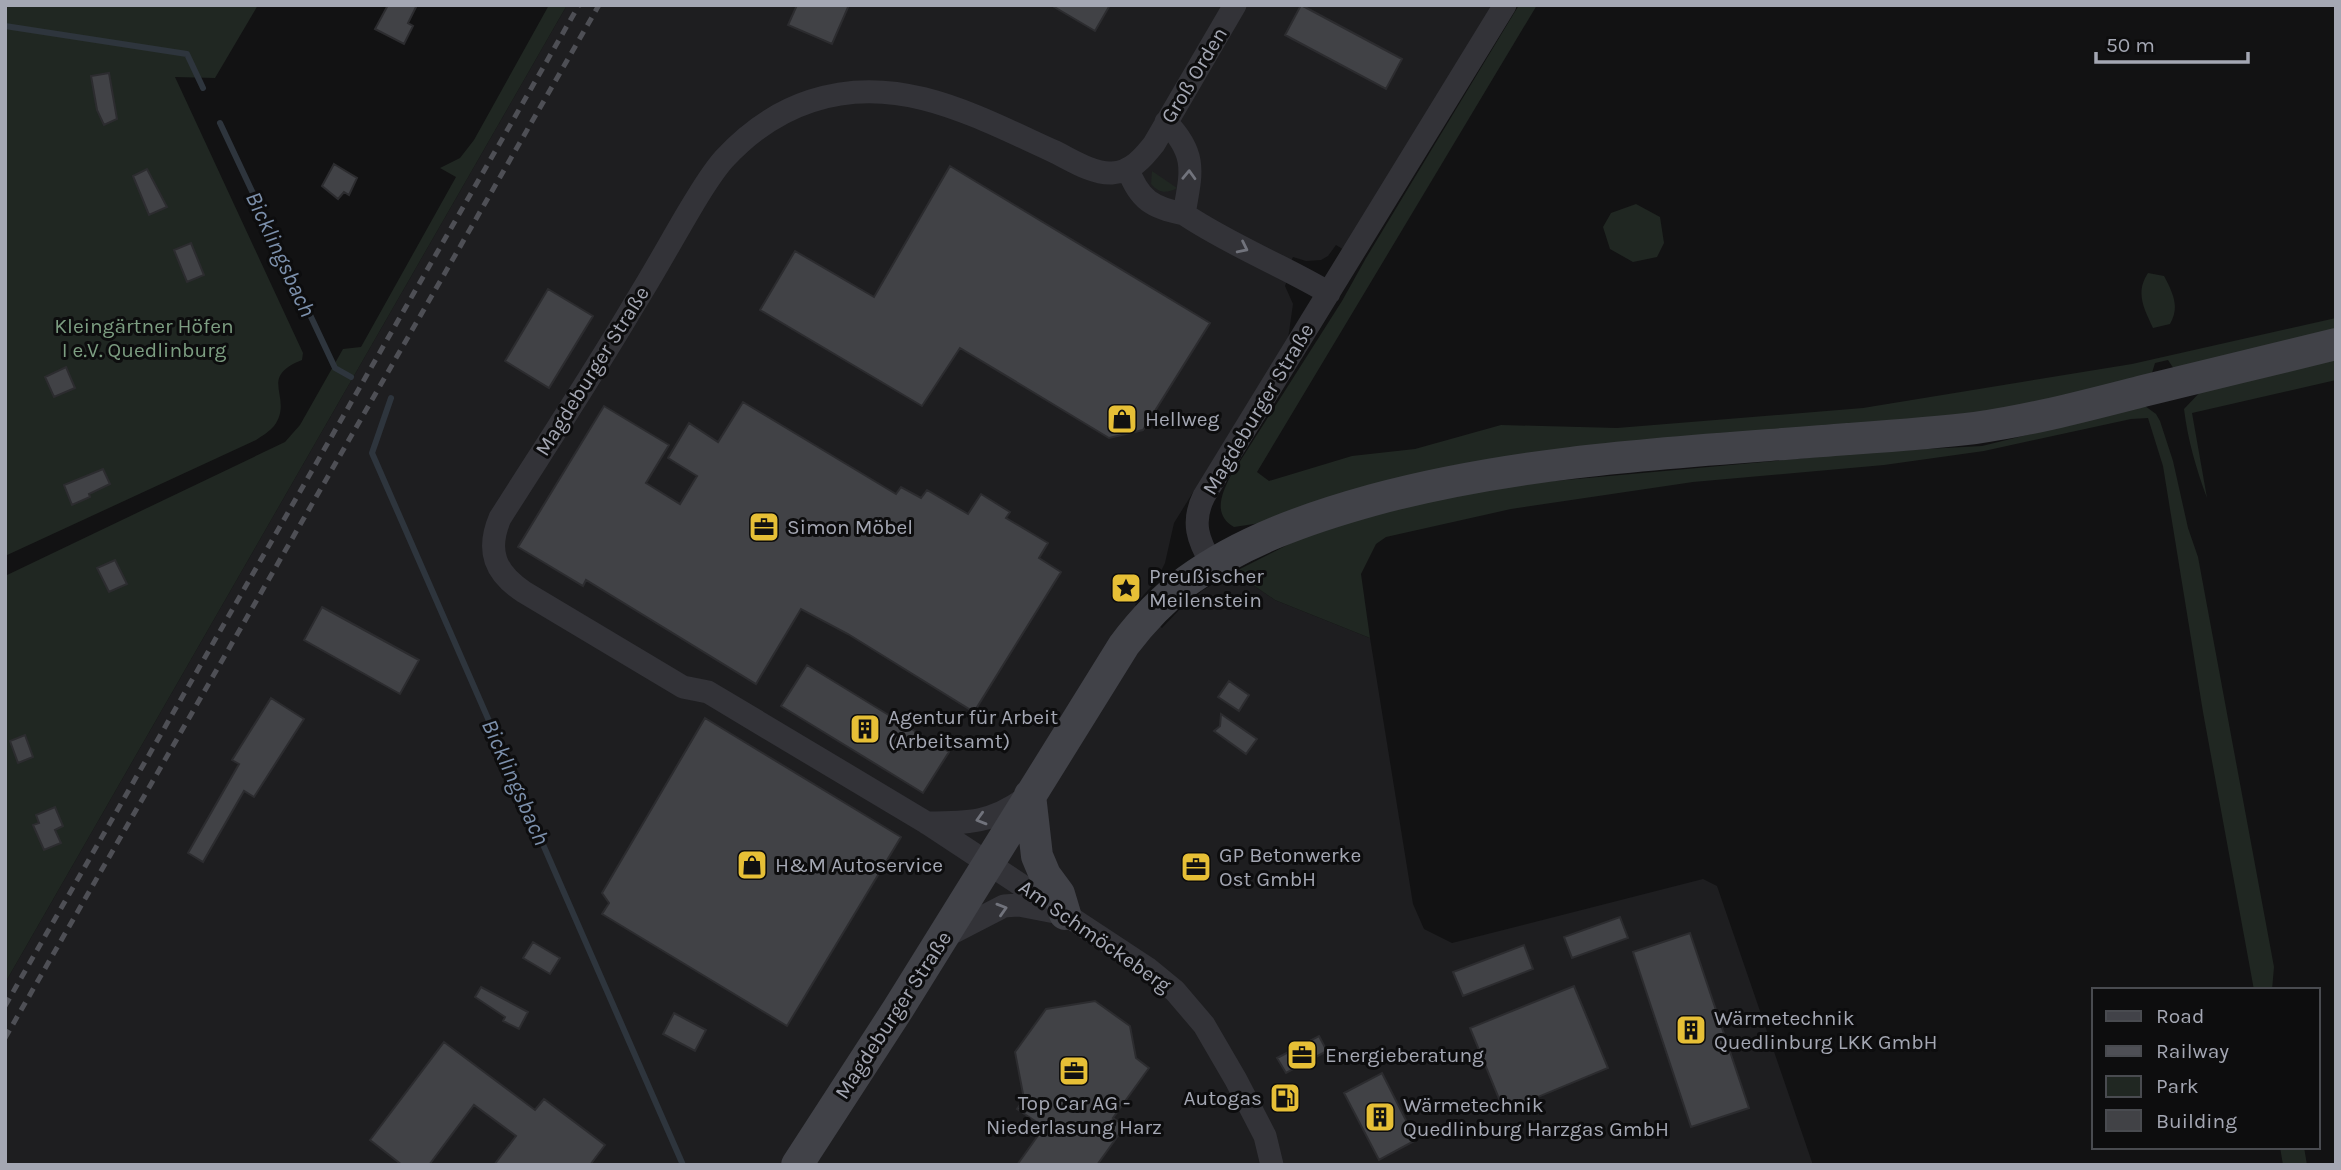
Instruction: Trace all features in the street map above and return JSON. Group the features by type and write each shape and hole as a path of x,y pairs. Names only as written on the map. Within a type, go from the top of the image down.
{"main road":[{"path":"1212,564 1268,536 1326,514 1447,483 1572,463 1947,431 2011,422 2336,344"},
{"name":"Magdeburger Straße","path":"797,1165 944,937 1133,633 1163,601 1212,564"},
{"path":"1030,795 1037,856 1045,875 1059,894 1065,914"}],"street":[{"name":"Groß Orden","path":"1128,169 1137,164 1154,144 1235,5"},
{"name":"Magdeburger Straße","path":"1212,564 1197,534 1196,522 1200,505 1505,5"},
{"name":"Magdeburger Straße","path":"988,863 927,823 708,692 682,687 524,592 509,581 498,565 494,553 494,535 500,518 635,304 706,182 740,142 789,109 830,95 863,91 920,96 981,117 1096,171 1112,173 1128,169"},
{"path":"1166,122 1180,138 1192,173 1184,214"},
{"path":"1128,169 1141,195 1163,209 1184,214 1212,232 1301,276 1329,293"},
{"name":"Magdeburger Straße","path":"927,823 975,822 1018,804 1030,795"},
{"name":"Am Schmöckeberg","path":"988,863 1147,968 1175,991 1204,1025 1236,1080 1265,1136 1272,1165"},
{"path":"944,937 1004,906 1019,905 1065,914"}],"shaded area":[{"path":"567,5 1495,5 1346,251 1336,245 1328,256 1321,260 1306,261 1293,257 1284,275 1288,278 1285,286 1293,304 1288,339 1174,523 1165,563 1156,581 1135,605 1162,628 1203,590 1234,572 1275,600 1370,638 1413,904 1424,929 1452,943 1703,879 1717,886 1813,1165 5,1165 5,983"}],"green space":[{"name":"Kleingärtner Höfen I e.V. Quedlinburg","path":"5,5 258,5 215,78 175,77 303,353 302,360 281,374 278,381 281,406 279,416 274,426 256,440 5,556"},
{"path":"549,5 567,5 5,983 5,576 285,442 300,425 343,349 361,347 456,177 440,168 460,158 474,140"},
{"path":"1519,5 1537,5 1257,472 1269,481 1352,456 1415,449 1501,425 1617,428 1863,408 2132,364 2336,318 2336,332 2174,369 2168,360 2155,363 2152,373 2037,404 1234,527 1227,522 1221,511 1222,498 1230,477 1342,301"},
{"path":"1152,171 1177,188 1166,192 1157,189 1151,184"},
{"path":"1636,204 1660,217 1664,243 1657,257 1633,262 1610,249 1603,227 1611,213"},
{"path":"2148,273 2164,276 2170,288 2175,312 2170,324 2153,328 2141,294"},
{"path":"2336,356 2336,380 2192,413 2207,498 2193,454 2184,409 2204,388"},
{"path":"2145,406 2156,414 2160,421 2198,557 2274,967 2272,988 2254,988 2203,712 2163,466 2148,418 2131,419 1984,451 1884,465 1693,482 1511,509 1386,537 1376,544 1361,574 1370,638 1275,600 1234,572 1297,540 1379,512 1510,485 1872,452 1982,446"},
{"path":"2280,1149 2304,1149 2307,1165 2283,1165"}],"building":[{"path":"388,5 417,5 408,23 413,26 404,44 375,29"},
{"path":"797,5 849,5 832,44 788,25"},
{"path":"1051,5 1110,5 1095,31"},
{"path":"1301,5 1402,59 1386,89 1285,35"},
{"path":"109,73 117,119 104,125 97,110 91,76"},
{"path":"334,164 357,178 349,195 344,192 338,199 322,186"},
{"path":"950,166 1210,323 1143,430 1109,438 960,348 922,406 760,310 795,251 874,297"},
{"path":"147,169 167,207 149,215 133,176"},
{"path":"191,243 204,275 187,282 174,250"},
{"path":"548,289 593,316 549,388 505,361"},
{"path":"66,367 75,388 54,397 45,377"},
{"path":"743,402 896,494 901,487 921,498 927,490 968,514 981,494 1010,512 1006,518 1048,543 1039,558 1061,572 974,712 848,634 801,609 756,684 586,580 583,586 518,547 604,406 669,445 646,483 680,504 697,476 668,458 689,423 718,442"},
{"path":"103,469 110,484 72,505 64,485"},
{"path":"115,560 127,584 109,592 97,568"},
{"path":"322,607 419,660 400,694 304,640"},
{"name":"Agentur für Arbeit (Arbeitsamt)","path":"807,665 949,752 923,793 781,706"},
{"path":"1229,681 1249,695 1239,711 1218,697"},
{"path":"271,698 304,719 254,797 244,791 203,862 188,853 239,764 232,760"},
{"path":"1221,714 1257,739 1246,754 1214,731 1220,726"},
{"name":"H&M Autoservice","path":"705,718 901,837 787,1026 602,914 609,903 602,893"},
{"path":"25,735 33,757 18,763 10,741"},
{"path":"55,807 63,826 55,830 61,843 44,850 33,825 39,823 36,815"},
{"path":"1620,917 1628,938 1572,958 1564,937"},
{"name":"Wärmetechnik Quedlinburg LKK GmbH","path":"1690,933 1749,1108 1691,1127 1633,952"},
{"path":"533,942 560,958 550,974 523,958"},
{"path":"1524,945 1533,969 1463,996 1453,972"},
{"path":"1574,986 1608,1068 1504,1111 1470,1028"},
{"path":"481,987 528,1012 519,1029 503,1021 505,1017 475,997"},
{"path":"1095,1001 1130,1026 1136,1058 1149,1068 1113,1118 1125,1126 1097,1165 1017,1165 1044,1127 1017,1109 1024,1099 1015,1052 1046,1009"},
{"path":"674,1013 706,1030 695,1051 663,1034"},
{"path":"1319,1036 1327,1051 1286,1073 1277,1058"},
{"path":"444,1042 535,1110 544,1099 605,1145 590,1165 494,1165 516,1136 474,1105 429,1165 402,1165 370,1140"},
{"name":"Wärmetechnik Quedlinburg Harzgas GmbH","path":"1382,1073 1416,1140 1379,1160 1344,1093"}],"waterway":[{"name":"Bicklingsbach","path":"5,26 187,54 203,88"},
{"name":"Bicklingsbach","path":"220,123 335,368 351,377"},
{"name":"Bicklingsbach","path":"391,398 372,453 683,1165"}],"railway":[{"path":"5,1006 579,5"},
{"path":"5,1038 599,5"}],"place":[{"name":"Hellweg","path":"1122,419"},
{"name":"Simon Möbel","path":"764,527"},
{"name":"Preußischer Meilenstein","path":"1126,588"},
{"name":"Agentur für Arbeit (Arbeitsamt)","path":"865,729"},
{"name":"H&M Autoservice","path":"752,865"},
{"name":"GP Betonwerke Ost GmbH","path":"1196,867"},
{"name":"Wärmetechnik Quedlinburg LKK GmbH","path":"1691,1030"},
{"name":"Energieberatung","path":"1302,1055"},
{"name":"Top Car AG - Niederlasung Harz","path":"1074,1071"},
{"name":"Autogas","path":"1285,1098"},
{"name":"Wärmetechnik Quedlinburg Harzgas GmbH","path":"1380,1117"}]}
